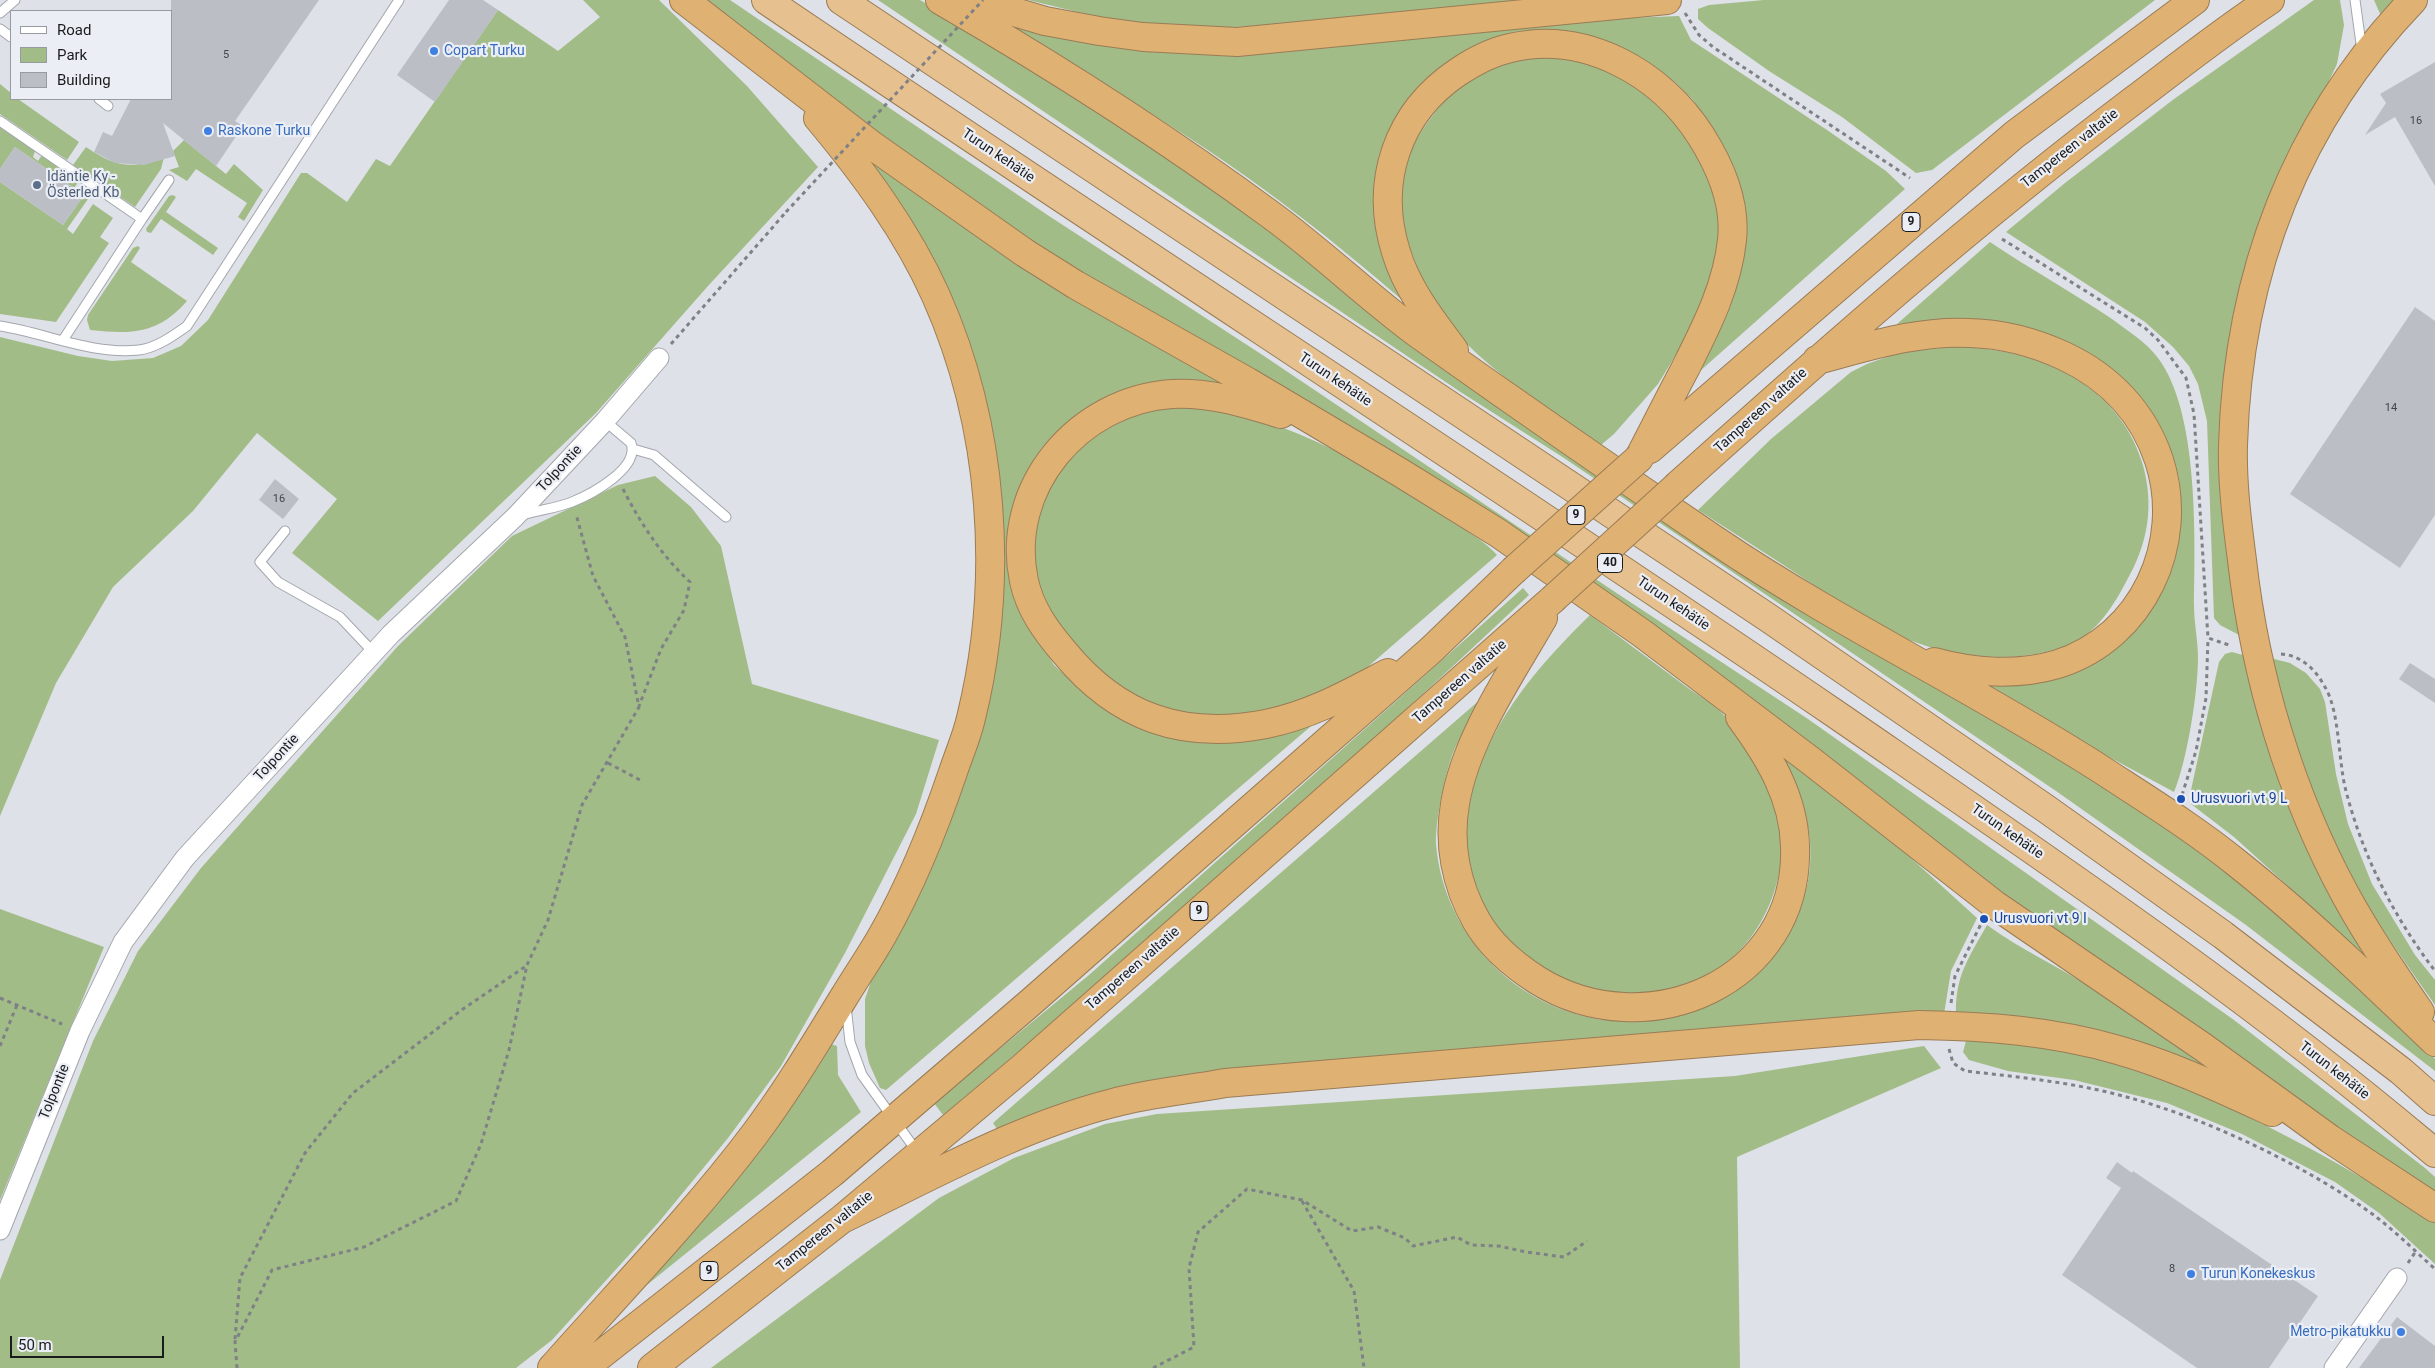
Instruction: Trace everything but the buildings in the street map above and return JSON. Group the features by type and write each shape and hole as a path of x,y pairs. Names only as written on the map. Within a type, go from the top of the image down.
{"highway":[{"path":"684,0 872,146 1026,253 1076,285 1327,429 1498,533 1643,634 1811,761 1995,905 2330,1138 2435,1208"},
{"name":"Turun kehätie","path":"766,0 1740,649 2024,843 2203,970 2375,1102 2435,1153"},
{"path":"841,0 1767,617 2028,797 2223,934 2401,1071 2435,1101"},
{"path":"940,0 1087,88 1190,156 1276,219 1418,334 1722,545 1829,611 1904,653 2098,768 2233,860 2331,944 2435,1042"},
{"path":"974,0 1045,21 1099,31 1152,38 1237,42 1676,6"},
{"name":"9","path":"584,1368 748,1241 1031,1002 1431,650 1513,571 1639,458 2014,135 2195,0"},
{"name":"Tampereen valtatie","path":"652,1368 842,1219 1037,1054 1553,600 1817,360 2042,170 2233,25 2270,0"},
{"path":"2413,0 2363,58 2329,105 2304,150 2284,194 2254,282 2242,333 2233,447 2245,590 2255,647 2272,714 2294,777 2346,894 2380,954 2435,1034"},
{"path":"1467,367 1415,296 1396,252 1388,213 1388,191 1390,166 1401,135 1414,113 1439,87 1465,68 1510,47 1546,44 1582,48 1618,60 1660,87 1694,125 1712,155 1724,182 1732,224 1727,266 1714,309 1639,458"},
{"path":"552,1368 704,1197 753,1136 800,1071 883,934 918,863 946,793 971,720 984,653 990,576 987,497 978,424 964,369 936,295 902,233 856,164 786,80"},
{"path":"1817,360 1900,338 1929,334 1977,333 2026,341 2072,360 2111,386 2141,422 2150,437 2161,466 2168,506 2166,536 2160,562 2148,589 2134,610 2109,636 2081,654 2058,664 2006,671 1974,671 1952,667 1904,653"},
{"path":"1327,429 1246,403 1197,394 1170,394 1142,399 1099,415 1072,437 1057,454 1041,476 1027,507 1022,532 1022,568 1028,594 1037,616 1045,630 1084,676 1128,709 1164,723 1205,729 1250,726 1298,716 1331,704 1431,650"},
{"path":"1553,600 1490,712 1468,760 1454,806 1453,838 1457,874 1468,905 1480,928 1502,954 1546,986 1576,1000 1613,1006 1644,1007 1679,1003 1712,990 1730,978 1750,962 1769,938 1784,911 1793,877 1795,844 1792,822 1780,781 1759,745 1726,698"},
{"path":"842,1219 1009,1140 1061,1119 1114,1102 1225,1083 1919,1025 1971,1026 2016,1030 2067,1037 2118,1050 2214,1086 2330,1138"}],"street":[{"name":"Tolpontie","path":"0,1230 80,1031 123,942 185,858 374,652 515,517 605,421 659,358"},
{"path":"2334,1368 2397,1278"}],"lane":[{"path":"0,13 16,0"},
{"path":"0,326 109,350 141,350 169,339 187,326 399,0"},
{"path":"2355,0 2363,58"},
{"path":"99,100 108,106"},
{"path":"0,122 142,219"},
{"path":"64,340 169,180"},
{"path":"515,517 573,501 616,476 628,465 633,449 628,439 605,421"},
{"path":"633,449 654,456 726,517"},
{"path":"285,531 260,562 278,582 340,617 374,652"},
{"path":"844,996 850,1042 862,1075 919,1155"}],"path":[{"path":"659,358 786,212 983,0"},
{"path":"1676,6 1699,35 1713,47 1910,178"},
{"path":"234,1342 272,1270 364,1247 456,1201 481,1144 509,1050 527,965 548,920 582,805 639,707 660,649 684,610 690,582 669,564 638,520 616,476"},
{"path":"573,501 593,576 624,637 639,707"},
{"path":"2181,799 2196,751 2206,698 2208,638"},
{"path":"2278,653 2300,659 2313,670 2326,688 2332,708 2345,790 2360,838 2384,891 2413,941 2435,972"},
{"path":"608,762 642,781"},
{"path":"1950,1006 1955,976 1984,919"},
{"path":"237,1368 234,1342 240,1278 305,1153 353,1093 463,1009 527,965"},
{"path":"0,998 80,1031"},
{"path":"0,1046 17,1005"},
{"path":"1949,1047 1953,1063 1965,1070 2063,1083 2121,1096 2170,1110 2242,1140 2330,1186 2375,1217 2435,1269"},
{"path":"1153,1368 1194,1347 1189,1268 1198,1232 1247,1189 1302,1200 1352,1231 1378,1227 1405,1238 1413,1246 1457,1237 1471,1245 1498,1246 1564,1257 1587,1241"},
{"path":"1302,1200 1354,1291 1364,1368"}],"green space":[{"path":"583,0 659,0 747,86 818,167 708,286 596,413 378,621 292,553 337,499 257,433 193,511 113,587 56,683 0,816 0,337 78,356 112,361 153,358 181,346 208,320 301,173 307,173 347,202 376,159 390,166 498,10 558,51 600,17"},
{"path":"703,0 730,0 1049,216 1264,356 1808,719 2234,1020 2425,1168 2435,1177 2435,1193 2313,1112 1994,890 1699,658 1616,599 1033,245 850,113"},
{"path":"878,0 920,0 1013,54 1197,174 1567,453 1730,568 2072,764 2168,827 2264,899 2426,1048 2435,1059 2435,1071 2246,925 2056,791 1564,458 1459,391"},
{"path":"1028,0 1554,0 1304,25 1204,27 1138,23 1091,15"},
{"path":"1764,0 2155,0 1932,170 1916,173 1842,117 1769,71 1698,19 1698,9 1709,5"},
{"path":"2314,0 2340,0 2344,25 2337,64 2257,233 2242,281 2228,362 2241,636 2220,625 2214,618 2207,421 2198,384 2189,366 2173,347 2145,322 2006,232 2065,183 2174,99"},
{"path":"2374,0 2397,0 2381,16"},
{"path":"987,16 1092,39 1679,16 1691,40 1886,171 1905,189 1691,379 1716,339 1738,282 1741,266 1741,193 1726,150 1693,100 1675,82 1625,49 1607,41 1564,32 1441,68 1424,82 1410,98 1379,166 1375,187 1376,216 1407,304 1345,252 1246,176 1099,82"},
{"path":"1555,55 1609,69 1665,104 1710,175 1721,230 1717,267 1696,322 1658,384 1614,434 1601,445 1504,377 1460,336 1441,314 1425,287 1413,256 1407,239 1402,206 1404,173 1415,142 1438,109 1452,94 1465,83 1496,67"},
{"path":"0,84 10,92 10,100 19,100 79,142 67,160 0,114"},
{"path":"0,127 35,151 33,157 38,161 42,155 61,169 57,174 62,177 65,172 79,181 74,188 15,147 0,169"},
{"path":"184,140 226,174 234,164 263,190 244,221 238,217 247,203 196,169 187,181 169,170 179,167 173,151"},
{"path":"86,147 106,159 124,164 142,164 164,157 161,169 135,207 73,165"},
{"path":"863,153 1238,389 1192,379 1164,380 1141,385 1093,406 1053,436 1037,454 1025,482 1013,590 1016,603 1054,665 1080,689 1139,725 1317,721 886,1090 880,1088 869,1063 865,1046 865,999 880,955 967,755 990,441"},
{"path":"0,182 63,225 84,195 88,199 67,229 73,234 93,204 113,218 100,237 109,243 56,322 0,314"},
{"path":"173,195 176,197 166,212 218,248 213,255 161,219 151,233 147,232 146,229 169,196"},
{"path":"1990,242 2097,309 2142,342 2158,358 2171,381 2181,410 2188,442 2192,477 2195,546 2194,612 2198,672 2191,726 2179,779 2174,792 1968,681 1987,684 2137,621 2155,600 2167,577 2179,533 2181,509 2180,487 2176,466 2169,446 2145,406 2128,386 1915,323 1897,324"},
{"path":"138,246 140,248 131,262 187,301 165,320 143,330 119,332 90,330 87,320 88,315 133,248"},
{"path":"1953,347 1983,349 2012,354 2041,362 2068,374 2092,390 2113,410 2130,434 2142,462 2148,494 2147,524 2140,553 2134,568 2110,609 2097,625 2082,638 2057,649 2023,656 1988,657 1953,653 1905,638 1858,613 1698,510 1771,439 1851,372 1901,352"},
{"path":"1175,406 1211,409 1247,417 1283,428 1317,442 1351,459 1415,497 1479,539 1497,555 1363,671 1310,701 1251,715 1202,716 1164,708 1126,691 1086,665 1042,599 1031,554 1043,494 1054,475 1083,443 1128,416"},
{"path":"655,476 691,507 721,546 752,684 939,740 916,814 845,953 781,1066 728,1138 658,1223 552,1340 516,1368 0,1368 0,1280 93,1041 138,951 201,868 398,646 512,536 618,485"},
{"path":"1523,588 1529,595 1386,728 1167,924 943,1115 934,1103 1089,975"},
{"path":"1590,615 1713,705 1734,726 1760,767 1772,797 1785,848 1768,908 1748,940 1723,965 1693,982 1659,992 1623,993 1586,987 1549,972 1531,962 1500,936 1488,920 1474,889 1470,872 1467,836 1468,819 1470,801 1482,760 1506,714 1521,692 1554,652"},
{"path":"2232,652 2243,655 2250,684 2373,963 2234,837 2191,804 2191,790 2219,662 2225,654"},
{"path":"2270,658 2290,663 2306,673 2320,689 2325,702 2336,774 2348,824 2372,884 2415,955 2435,980 2435,1005 2377,920 2344,863 2307,777 2287,718"},
{"path":"1482,698 1456,746 1445,780 1436,834 1441,875 1452,905 1466,932 1485,957 1508,978 1533,996 1561,1009 1598,1019 1625,1020 1669,1016 1691,1011 1730,993 1764,965 1791,928 1802,905 1808,882 1810,859 1810,836 1805,813 1789,768 1777,746 1857,809 1977,918 1951,971 1944,1014 1443,1054 999,1132 993,1123"},
{"path":"0,909 104,947 0,1200"},
{"path":"1987,925 2112,1001 2228,1083 1956,1015 1956,1001 1960,978"},
{"path":"1966,1041 2013,1041 2073,1053 2128,1068 2182,1088 2235,1111 2339,1164 2435,1222 2435,1264 2379,1213 2335,1182 2242,1134 2167,1103 2074,1080 2008,1071 1969,1060 1963,1052"},
{"path":"826,1045 837,1046 838,1075 861,1112 627,1301"},
{"path":"1924,1046 1941,1068 1737,1157 1740,1368 711,1368 939,1198 1014,1158 1105,1124 1157,1114 1735,1076"}],"place":[{"name":"Copart Turku","path":"434,51"},
{"name":"Raskone Turku","path":"208,131"},
{"name":"Idäntie Ky - Österled Kb","path":"37,185"},
{"name":"Urusvuori vt 9 L","path":"2181,799"},
{"name":"Urusvuori vt 9 I","path":"1984,919"},
{"name":"Turun Konekeskus","path":"2191,1274"},
{"name":"Metro-pikatukku","path":"2401,1332"}]}
